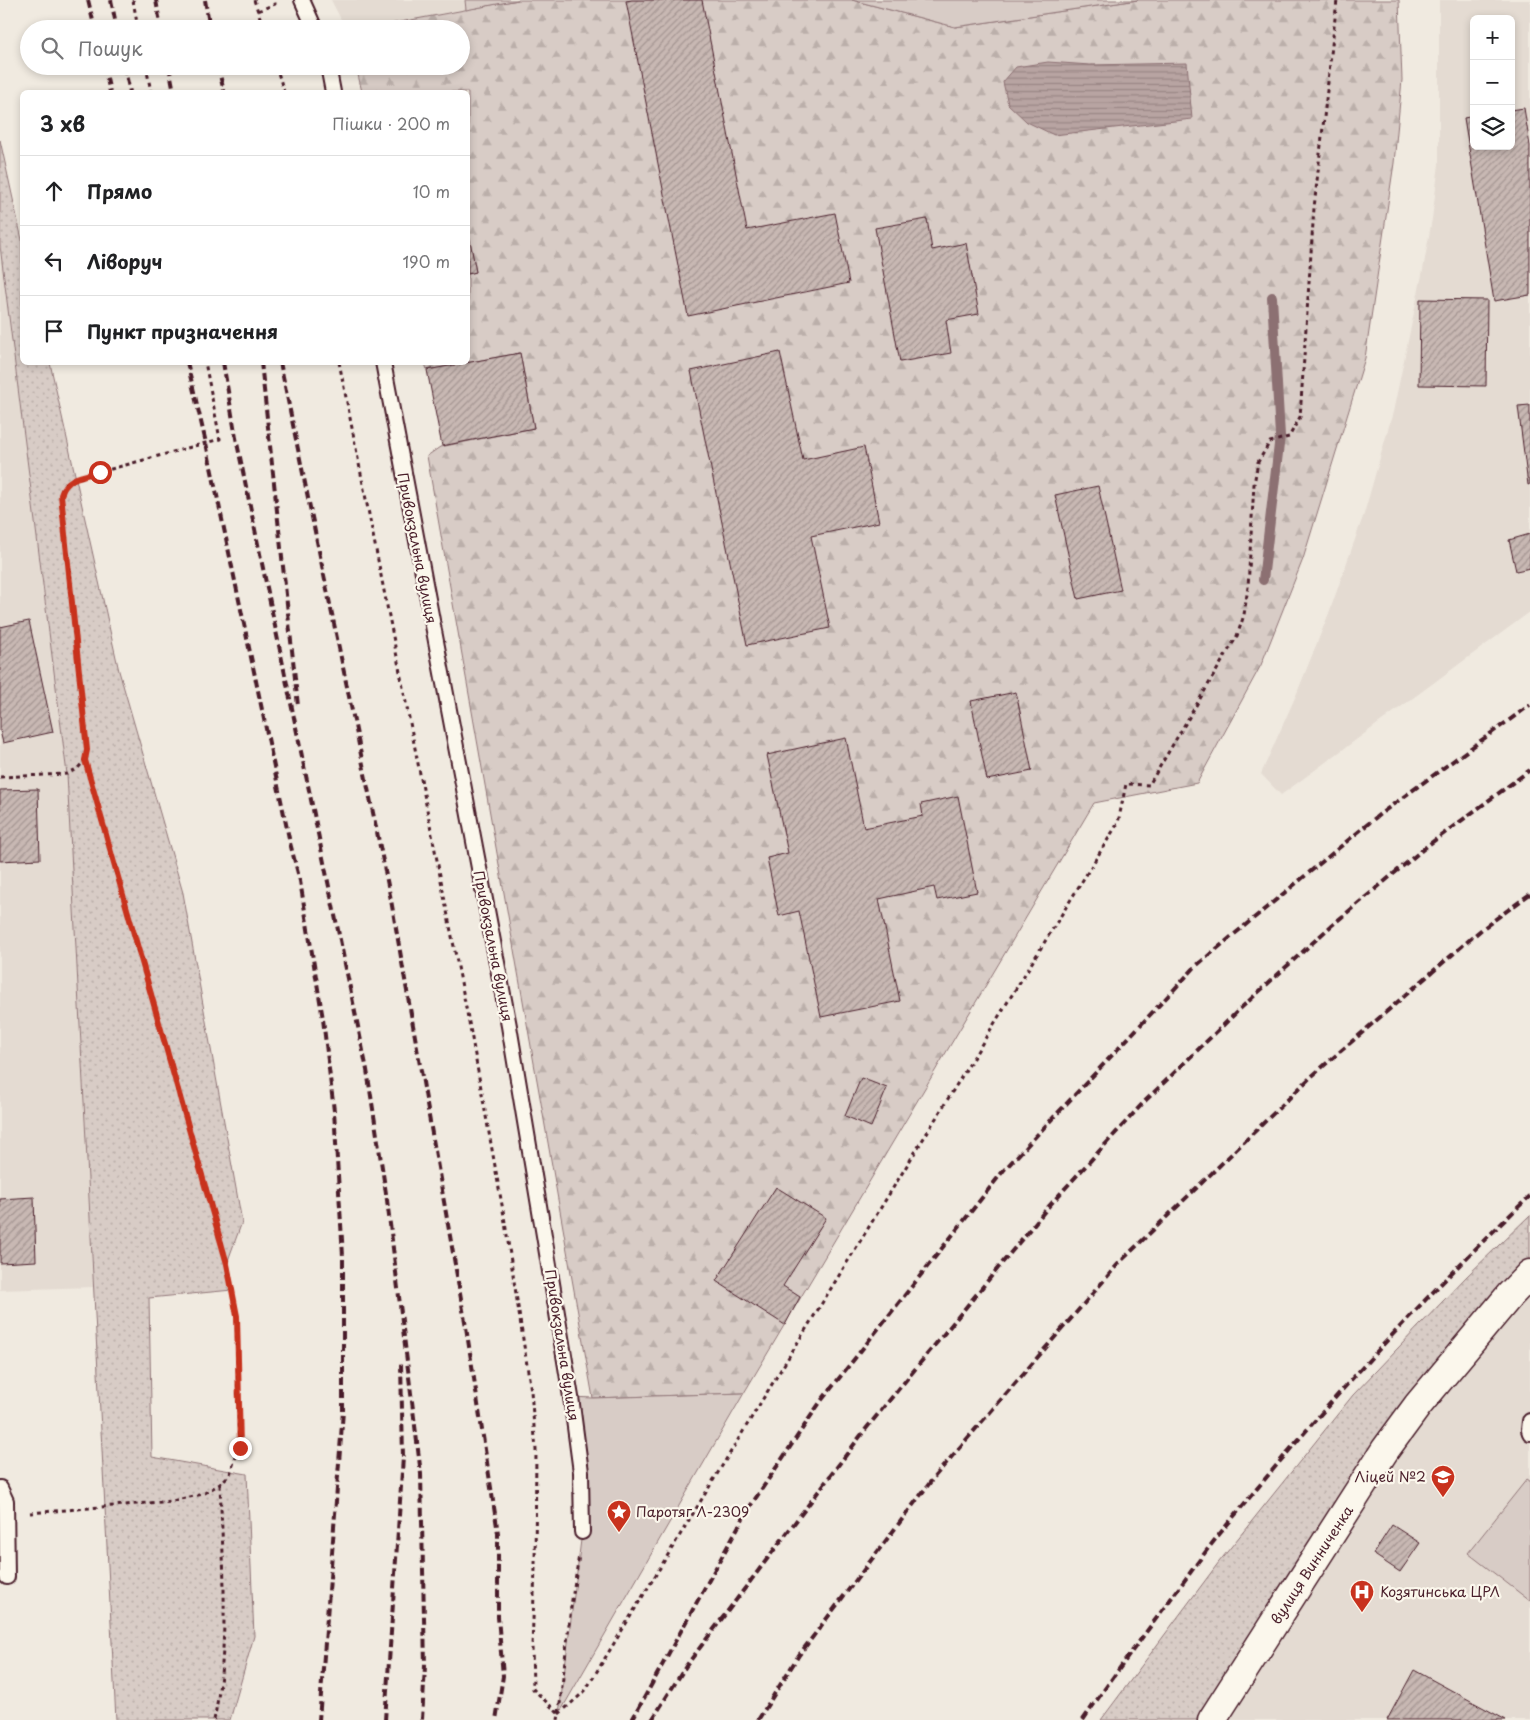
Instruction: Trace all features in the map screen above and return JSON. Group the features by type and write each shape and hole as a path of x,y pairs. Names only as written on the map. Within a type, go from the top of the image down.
{"street":[{"name":"вулиця Винниченка","path":"1212,1720 1386,1450 1418,1405 1510,1295 1530,1274"}],"lane":[{"path":"302,0 311,20"},
{"path":"330,75 333,90"},
{"name":"Привокзальна вулиця","path":"384,365 509,1026 571,1397 580,1472 582,1532"},
{"path":"1530,1421 1530,1433"},
{"path":"0,1488 6,1501 8,1577"}],"path":[{"path":"132,0 136,20"},
{"path":"254,0 261,20"},
{"path":"258,11 275,4 275,0"},
{"path":"559,1714 585,1691 1118,823 1126,784 1149,785 1237,636 1244,615 1248,587 1254,484 1258,462 1270,442 1288,437 1300,417 1314,208 1337,0"},
{"path":"148,75 151,90"},
{"path":"279,75 283,90"},
{"path":"6,1515 172,1501 203,1494 220,1484 230,1474 240,1448 237,1316 227,1264 85,760 87,750 61,495 64,486 71,480 220,439 206,365"},
{"path":"340,365 471,1033 504,1216 530,1391 536,1450 532,1646 534,1689 559,1714"},
{"path":"0,777 67,774 78,768 85,760"},
{"path":"214,1720 218,1700 224,1619 220,1484"},
{"path":"558,1720 571,1606 582,1532"}],"shaded area":[{"path":"331,0 465,0 466,10 412,20 341,20"},
{"path":"1439,0 1530,0 1530,612 1281,795 1261,774 1297,693 1329,613 1364,514 1393,412 1432,219 1439,164"},
{"path":"1048,62 1090,65 1187,63 1192,119 1054,135 1027,122 1008,104 1003,82 1016,67"},
{"path":"0,246 67,774 93,1287 0,1290"},
{"path":"1530,1274 1530,1720 1214,1720 1325,1546"}],"green space":[{"path":"465,0 518,0 466,10"},
{"path":"518,0 852,0 955,27 1138,0 1399,0 1402,80 1394,163 1365,358 1303,559 1261,665 1197,783 1094,803 744,1393 593,1398 427,456 440,447 534,428 520,353 470,362 470,274 476,272 470,240 470,90 362,90 358,75 470,75 470,20 411,20"},
{"path":"852,0 1138,0 955,27"},
{"path":"0,140 20,231 20,365 50,365 119,671 183,893 242,1222 227,1263 232,1290 149,1298 152,1457 247,1474 254,1636 230,1720 116,1720 67,774 0,246"},
{"path":"426,365 454,365 427,370"},
{"path":"1530,1215 1530,1274 1453,1363 1214,1720 1101,1720 1219,1562 1353,1395 1466,1277"},
{"path":"744,1393 559,1714 582,1532 571,1397 593,1398"},
{"path":"1527,1479 1530,1481 1530,1601 1468,1553"}],"building":[{"path":"702,0 747,230 835,213 849,283 688,316 626,1"},
{"path":"1524,108 1530,146 1530,295 1494,301 1464,118 1470,117 1470,150 1515,150 1515,109"},
{"path":"927,219 932,250 966,243 979,314 946,320 951,353 900,362 875,228"},
{"path":"470,240 476,272 470,274"},
{"path":"1420,299 1487,300 1486,386 1419,385"},
{"path":"780,352 803,460 864,447 879,522 811,536 830,628 747,645 691,371"},
{"path":"520,353 534,428 442,446 427,370 454,365 470,365 470,362"},
{"path":"1530,405 1530,484 1528,485 1518,406"},
{"path":"1098,486 1121,590 1078,599 1055,495"},
{"path":"1530,534 1530,568 1516,571 1509,540"},
{"path":"29,621 53,732 3,743 0,731 0,627"},
{"path":"1016,692 1032,771 987,780 971,701"},
{"path":"846,738 864,828 923,816 921,804 958,796 977,892 937,900 934,887 879,899 900,1001 821,1017 799,911 779,916 767,858 788,853 767,755"},
{"path":"38,789 40,859 0,861 0,790"},
{"path":"861,1078 887,1088 871,1127 845,1116"},
{"path":"776,1187 826,1218 783,1286 800,1297 785,1325 716,1281"},
{"path":"34,1197 36,1261 0,1263 0,1199"},
{"path":"1392,1525 1420,1543 1400,1572 1373,1554"},
{"path":"1414,1670 1506,1720 1387,1720"}],"waterway":[{"path":"1263,580 1280,436 1272,297"}],"railway":[{"path":"88,0 93,20"},
{"path":"111,0 115,20"},
{"path":"156,0 159,20"},
{"path":"205,0 208,20"},
{"path":"106,75 110,90"},
{"path":"126,75 130,90"},
{"path":"171,75 174,90"},
{"path":"220,75 224,90"},
{"path":"188,365 206,443 290,843 300,881 323,1019 334,1111 343,1256 343,1411 319,1720"},
{"path":"224,365 236,438 367,1070 387,1200 421,1474 425,1666 422,1720"},
{"path":"261,365 298,706"},
{"path":"281,365 391,900 466,1327 498,1533 498,1617 503,1676 496,1720"},
{"path":"632,1720 747,1511 821,1401 1004,1170 1197,965 1380,814 1530,705"},
{"path":"652,1720 686,1666 865,1430 1049,1206 1144,1102 1241,1008 1331,926 1427,846 1530,770"},
{"path":"758,1720 799,1655 935,1476 1119,1263 1312,1076 1482,929 1530,894"},
{"path":"1083,1720 1211,1545 1258,1487 1371,1358 1489,1235 1530,1196"},
{"path":"385,1720 403,1457 401,1364"}],"place":[{"name":"Ліцей №2","path":"1443,1498"},
{"name":"Паротяг Л-2309","path":"619,1533"},
{"name":"Козятинська ЦРЛ","path":"1362,1613"}],"route":[{"path":"100,472 71,480 64,486 61,495 87,750 85,760 227,1264 237,1316 240,1448"}]}
